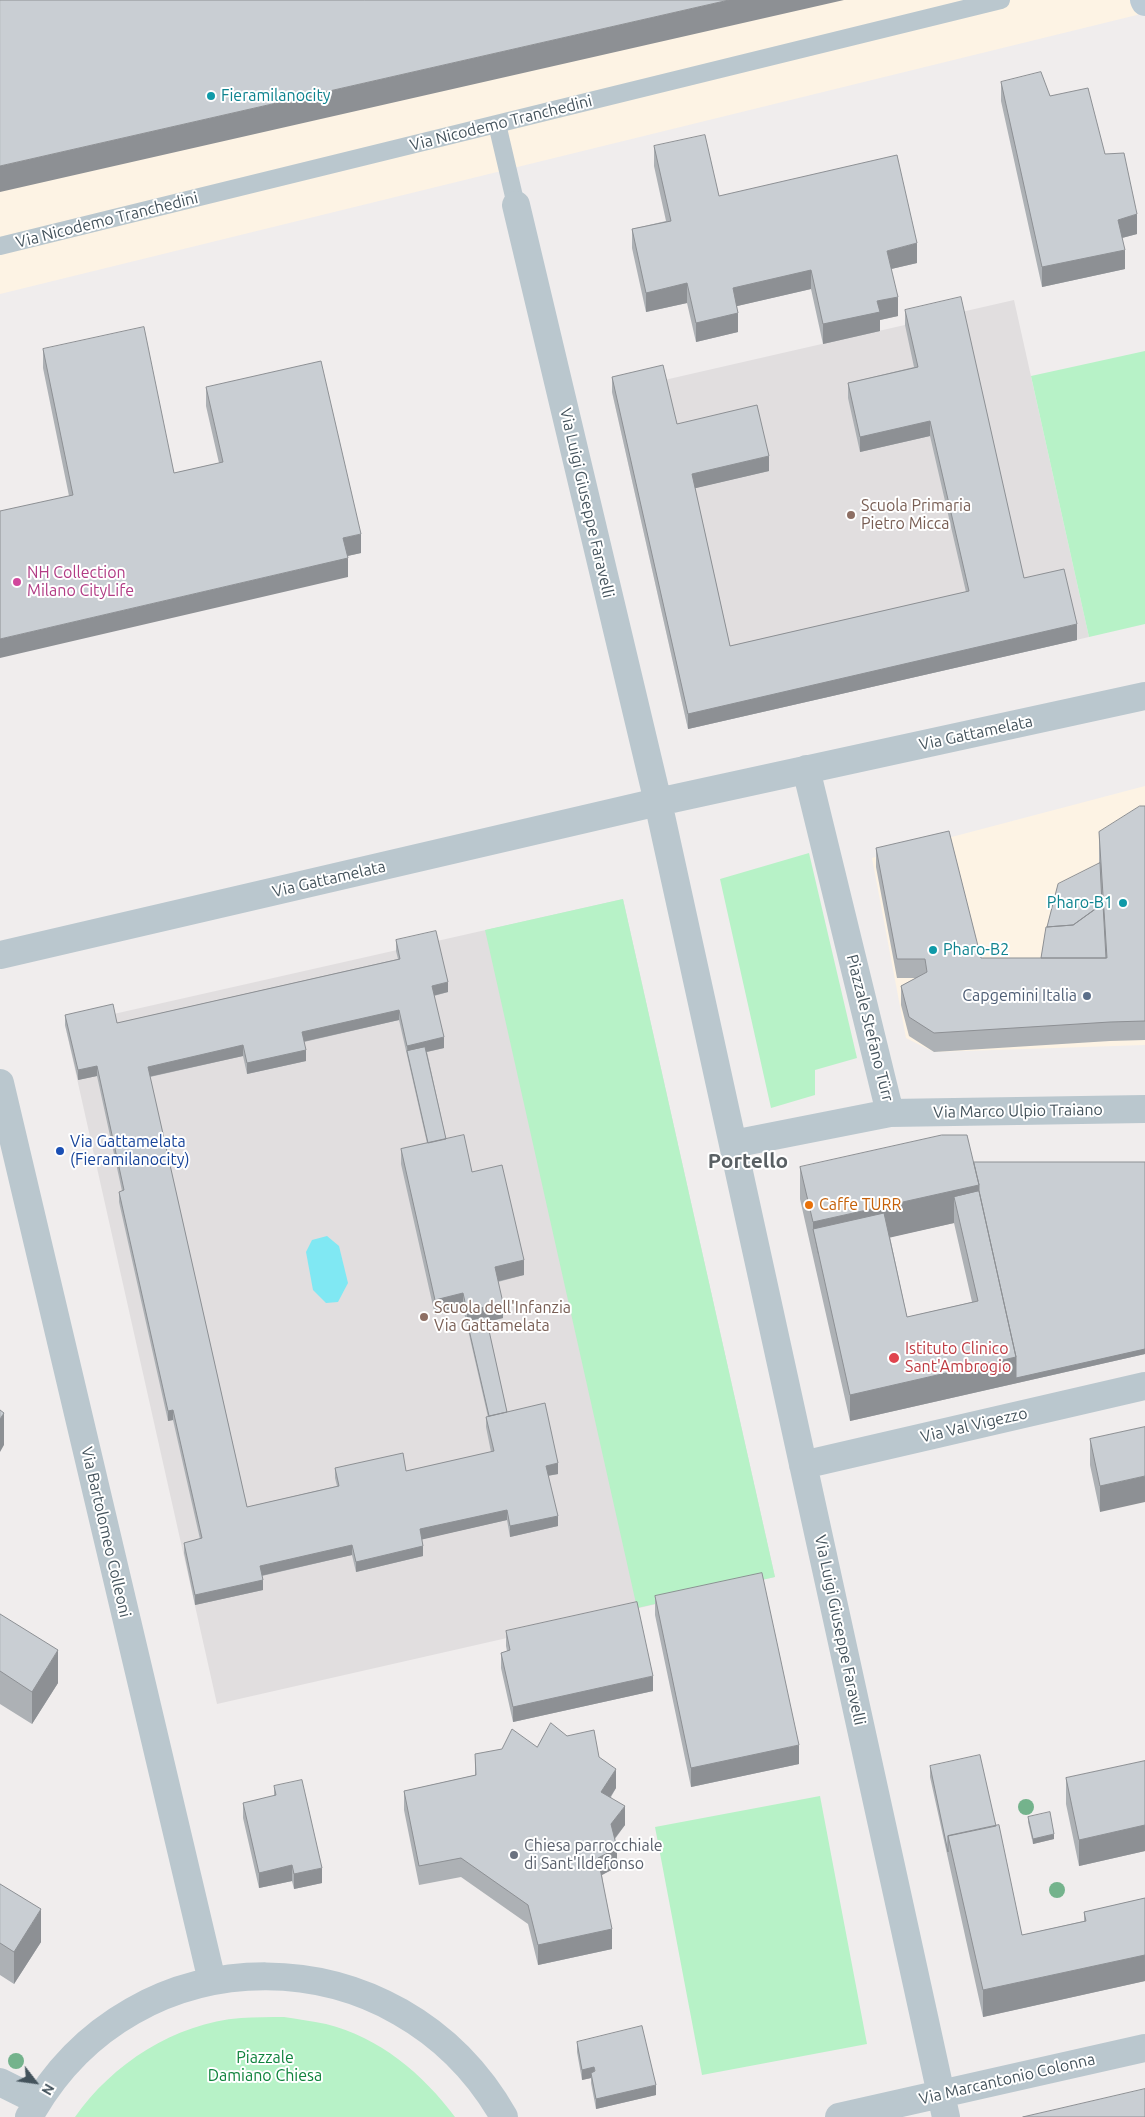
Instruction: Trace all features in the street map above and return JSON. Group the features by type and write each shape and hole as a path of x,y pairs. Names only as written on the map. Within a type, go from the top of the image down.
{"street":[{"name":"Via Luigi Giuseppe Faravelli","path":"516,205 658,802"},
{"name":"Via Gattamelata","path":"806,769 1145,696"},
{"path":"732,1144 658,802 806,769"},
{"name":"Piazzale Stefano Türr","path":"732,1144 890,1113 806,769"},
{"name":"Via Gattamelata","path":"0,955 658,802"},
{"name":"Via Bartolomeo Colleoni","path":"0,1082 212,1982"},
{"name":"Via Marco Ulpio Traiano","path":"890,1113 1145,1109"},
{"name":"Via Luigi Giuseppe Faravelli","path":"732,1144 944,2106"},
{"name":"Via Val Vigezzo","path":"803,1465 1145,1386"},
{"path":"0,2082 33,2109 72,2059 117,2020 179,1990 238,1977 281,1976 312,1979 343,1986 372,1997 400,2011 452,2048 483,2084 504,2117"},
{"name":"Via Marcantonio Colonna","path":"839,2117 944,2106 1145,2048"}],"lane":[{"name":"Via Nicodemo Tranchedini","path":"0,246 1001,0"},
{"path":"497,124 516,205"}],"shaded area":[{"path":"0,0 1145,0 1145,13 0,294"},
{"name":"Scuola Primaria Pietro Micca","path":"1014,300 1089,637 688,729 612,392"},
{"path":"1145,786 1145,1045 934,1052 906,1038 872,858"},
{"name":"Scuola dell'Infanzia Via Gattamelata","path":"623,899 775,1577 217,1704 65,1025"}],"green space":[{"path":"1145,351 1145,624 1089,637 1031,376"},
{"path":"809,853 857,1058 815,1070 815,1095 771,1108 720,879"},
{"path":"623,899 775,1577 637,1608 485,930"},
{"path":"820,1796 867,2044 702,2075 655,1827"},
{"name":"Piazzale Damiano Chiesa","path":"284,2017 326,2024 345,2030 382,2048 398,2059 429,2086 455,2117 75,2117 107,2080 126,2064 169,2038 192,2028 216,2022 241,2018"}],"water":[{"path":"327,1236 339,1246 348,1283 338,1302 326,1303 313,1290 306,1252 312,1240"}],"building":[{"name":"Fieramilanocity","path":"0,0 729,0 0,166"},
{"path":"1041,72 1050,96 1088,88 1105,154 1124,153 1137,214 1118,220 1125,250 1042,267 1001,82"},
{"path":"705,135 719,196 897,155 917,243 887,251 898,297 877,301 880,312 823,324 811,270 733,288 738,313 696,323 687,283 646,293 632,229 671,221 654,146"},
{"path":"961,297 1024,578 1064,569 1077,624 688,714 612,377 663,365 677,424 757,405 769,456 692,474 730,646 969,591 930,421 860,437 848,383 918,367 905,310"},
{"path":"144,327 174,473 223,462 206,387 321,361 361,534 343,538 348,558 0,639 0,511 73,495 43,349"},
{"name":"Pharo-B2","path":"1140,806 1145,806 1145,1021 934,1033 909,1017 901,986 927,972 925,959 897,959 876,848 949,831 981,958 1107,958 1099,832"},
{"path":"1100,863 1102,904 1073,925 1047,927 1058,884"},
{"path":"1103,904 1106,958 1041,958 1046,927 1073,925"},
{"path":"436,931 448,982 432,986 444,1037 407,1046 399,1010 302,1032 306,1050 247,1063 243,1045 148,1067 247,1507 339,1486 335,1468 403,1453 406,1471 494,1451 486,1417 545,1403 558,1463 546,1466 558,1516 510,1526 507,1510 420,1529 423,1546 356,1562 352,1545 260,1566 263,1580 195,1595 184,1543 202,1538 173,1410 168,1411 119,1192 124,1190 97,1066 78,1070 65,1015 113,1004 117,1023 400,959 396,940"},
{"path":"425,1047 446,1139 428,1143 407,1051"},
{"path":"464,1135 472,1172 502,1165 524,1260 495,1267 503,1303 467,1311 463,1293 435,1300 401,1149"},
{"path":"942,1135 967,1135 979,1185 813,1222 800,1167"},
{"path":"974,1162 1145,1162 1145,1349 1016,1378 1016,1357"},
{"path":"979,1191 1016,1357 850,1395 813,1229 884,1213 907,1317 978,1301 954,1197"},
{"path":"486,1317 507,1412 489,1416 467,1321"},
{"path":"0,1410 4,1413 0,1419"},
{"path":"1145,1427 1145,1476 1100,1486 1090,1439"},
{"path":"762,1573 799,1745 691,1768 655,1596"},
{"path":"637,1602 653,1676 513,1707 501,1653 510,1650 506,1631"},
{"path":"0,1614 58,1650 32,1692 0,1671"},
{"name":"Chiesa parrocchiale di Sant'Ildefonso","path":"551,1723 567,1736 594,1730 599,1757 616,1769 601,1792 625,1806 611,1824 617,1848 598,1858 612,1929 538,1945 528,1905 461,1858 419,1866 404,1791 476,1775 475,1754 502,1749 512,1729 537,1747"},
{"path":"980,1755 996,1826 948,1836 948,1852 930,1766"},
{"path":"1145,1761 1145,1825 1079,1840 1066,1778"},
{"path":"302,1780 322,1868 294,1874 292,1865 259,1873 243,1803 276,1795 274,1786"},
{"path":"1050,1812 1054,1834 1033,1839 1028,1817"},
{"path":"999,1825 1022,1935 1086,1921 1084,1912 1145,1898 1145,1955 983,1990 948,1836"},
{"path":"0,1884 41,1909 14,1952 0,1943"},
{"path":"642,2026 656,2085 596,2099 591,2073 595,2071 594,2067 582,2070 577,2042"},
{"path":"1145,2089 1145,2117 1023,2117"}],"place":[{"name":"Fieramilanocity","path":"211,96"},
{"name":"Scuola Primaria Pietro Micca","path":"851,515"},
{"name":"NH Collection Milano CityLife","path":"17,582"},
{"name":"Pharo-B1","path":"1123,903"},
{"name":"Pharo-B2","path":"933,950"},
{"name":"Capgemini Italia","path":"1087,996"},
{"name":"Via Gattamelata (Fieramilanocity)","path":"60,1151"},
{"name":"Caffe TURR","path":"809,1205"},
{"name":"Scuola dell'Infanzia Via Gattamelata","path":"424,1317"},
{"name":"Istituto Clinico Sant'Ambrogio","path":"894,1358"},
{"name":"Chiesa parrocchiale di Sant'Ildefonso","path":"514,1855"}],"district":[{"name":"Portello","path":"748,1161"}]}
